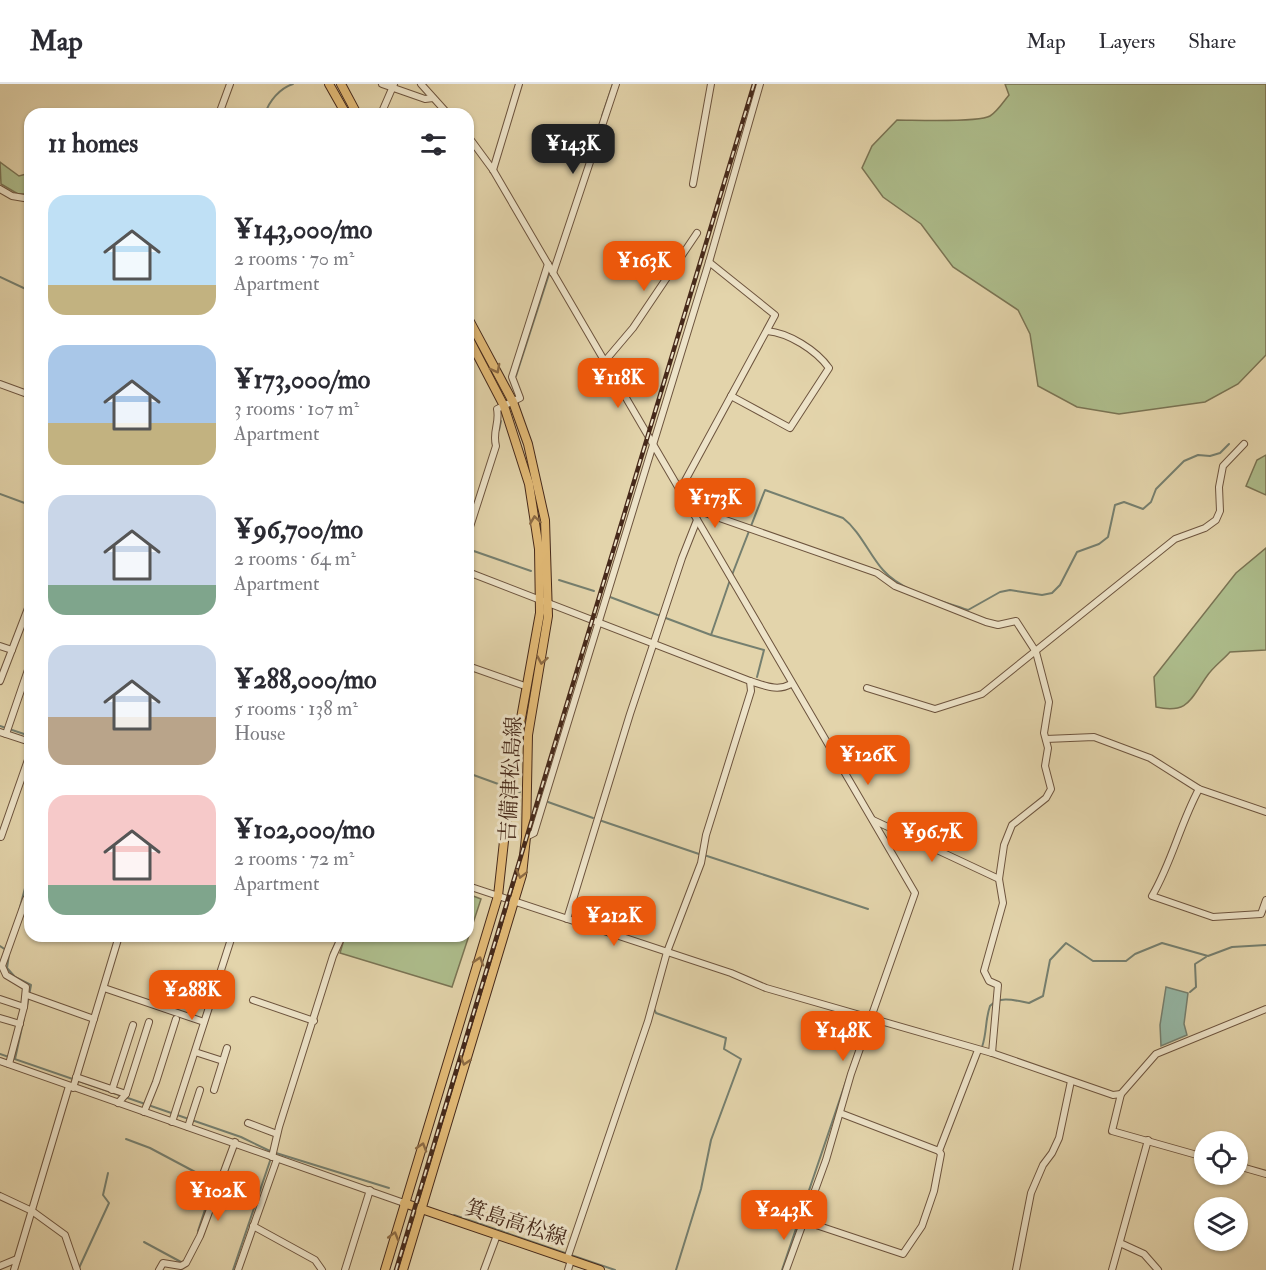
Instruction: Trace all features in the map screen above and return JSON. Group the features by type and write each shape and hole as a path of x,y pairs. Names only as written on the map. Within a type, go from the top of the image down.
{"main road":[{"path":"329,84 343,108"},
{"path":"341,84 354,108"},
{"name":"吉備津松島線","path":"404,1203 498,896 513,768 544,601 545,520 528,444 513,402 474,329"},
{"name":"吉備津松島線","path":"421,1209 523,867 526,837 528,735 546,635 536,519 518,444 504,406 474,348"},
{"path":"385,1270 404,1203"},
{"name":"箕島高松線","path":"404,1203 569,1257 600,1270"},
{"path":"403,1270 421,1209"}],"street":[{"path":"221,108 230,84"},
{"path":"382,84 425,99 433,98"},
{"path":"421,84 442,108"},
{"path":"492,170 519,84"},
{"path":"474,513 495,441 498,420 496,409 520,397 512,377 616,84"},
{"path":"693,184 711,84"},
{"path":"526,837 534,833 709,262 760,84"},
{"path":"384,108 393,86"},
{"path":"474,144 492,170 551,269 915,893 786,1270"},
{"path":"0,189 12,196 24,198"},
{"path":"605,361 633,328 697,233"},
{"path":"680,490 775,315 709,262"},
{"path":"731,396 790,428 829,368 814,350 777,332 767,331"},
{"path":"0,384 24,394"},
{"path":"867,688 935,709 982,694 1036,652 1129,573 1175,539 1212,524 1220,511 1219,487 1223,466 1244,444"},
{"path":"690,508 877,573 895,586 986,622 998,625 1016,621 1036,652 1049,702 1044,733 1046,739 1045,766 1051,789 1049,795 1012,825 1001,854 999,879 1003,903 984,971 989,981 998,985 992,1053"},
{"path":"567,919 653,644 697,520"},
{"path":"474,574 750,681 773,688 784,688 791,684"},
{"path":"0,681 24,625"},
{"path":"0,646 12,650"},
{"path":"474,668 522,685"},
{"path":"24,680 5,731 24,739"},
{"path":"568,1270 569,1257 648,1021 668,952 700,863 706,835 751,691 750,681"},
{"path":"1046,739 1094,737 1150,758 1199,789 1266,812"},
{"path":"1,837 24,771"},
{"path":"1199,789 1183,819 1167,869 1152,896 1213,917 1262,914 1266,900"},
{"path":"873,820 999,879"},
{"path":"474,888 731,973 766,988 992,1053 1113,1095 1121,1094"},
{"path":"10,1059 29,995 26,987 3,971 4,954 10,948 24,905"},
{"path":"14,1270 54,1129 74,1082 117,942"},
{"path":"174,1117 228,942"},
{"path":"238,1270 274,1158 276,1133 337,942"},
{"path":"104,988 204,1022"},
{"path":"29,995 94,1019"},
{"path":"0,999 24,1007"},
{"path":"253,1000 312,1020"},
{"path":"1194,1154 1112,1131 1121,1094 1162,1050 1221,1029 1266,1009"},
{"path":"0,1018 20,1024"},
{"path":"146,1107 176,1019"},
{"path":"122,1098 149,1022"},
{"path":"112,1090 134,1025"},
{"path":"214,1090 227,1048"},
{"path":"804,1221 903,1254 922,1226 931,1199 941,1154 939,1151 978,1050"},
{"path":"195,1052 223,1061"},
{"path":"0,1061 10,1059 122,1098 190,1122 274,1158 404,1203"},
{"path":"1016,1270 1031,1193 1043,1165 1053,1153 1059,1138 1071,1081"},
{"path":"74,1082 112,1090 122,1098"},
{"path":"190,1122 200,1090"},
{"path":"840,1113 939,1151"},
{"path":"248,1123 276,1133"},
{"path":"1112,1270 1148,1140"},
{"path":"159,1270 163,1263 181,1266 193,1250 235,1142"},
{"path":"1248,1169 1266,1174"},
{"path":"345,1270 370,1190"},
{"path":"0,1196 32,1212 65,1235 77,1270"},
{"path":"253,1226 315,1260 322,1270"},
{"path":"484,1270 497,1235"},
{"path":"1120,1243 1144,1254 1158,1270"},
{"path":"0,1266 17,1259"}],"green space":[{"path":"1005,84 1266,84 1266,355 1238,384 1205,402 1119,414 1077,407 1038,386 1030,334 1018,310 953,267 921,224 883,197 862,168 872,146 897,120 960,120 990,116 1009,95"},
{"path":"0,162 19,176 24,175 24,194 18,194 1,184"},
{"path":"1266,455 1266,495 1246,486 1257,460"},
{"path":"1266,548 1266,650 1230,652 1209,673 1192,698 1182,707 1167,709 1156,707 1154,677 1236,573"},
{"path":"474,896 481,899 474,920"},
{"path":"343,942 467,942 452,987 340,953"}],"shaded area":[{"path":"1166,987 1188,993 1184,1024 1187,1035 1161,1046 1160,1025"}],"waterway":[{"path":"267,108 276,96 293,84"},
{"path":"602,116 613,84"},
{"path":"516,376 550,271"},
{"path":"0,277 24,288"},
{"path":"499,430 501,421"},
{"path":"732,575 765,490 843,518 891,578 923,595 968,610 1000,592 1010,590 1042,595 1052,593 1060,585 1077,552 1099,544 1108,537 1115,505 1124,502 1143,509 1151,502 1156,489 1184,461 1198,455 1210,456 1220,453 1229,444"},
{"path":"0,494 24,503"},
{"path":"474,551 531,571"},
{"path":"559,580 594,591"},
{"path":"610,597 711,635 730,580"},
{"path":"711,635 764,650 757,677"},
{"path":"0,726 24,734"},
{"path":"720,799 733,756"},
{"path":"474,775 501,785"},
{"path":"514,790 520,792"},
{"path":"548,802 593,818"},
{"path":"599,820 699,854"},
{"path":"704,855 868,909"},
{"path":"19,911 24,892"},
{"path":"331,953 336,942"},
{"path":"982,1047 990,1006 1004,1000 1029,1003 1043,996 1050,960 1066,943 1093,961 1126,961 1135,954 1162,943 1208,956 1232,947 1266,945"},
{"path":"0,946 6,950"},
{"path":"9,954 7,968 15,977 31,985 27,1006"},
{"path":"1190,992 1196,987 1195,964 1206,957"},
{"path":"654,1009 656,1013 726,1038 724,1049 741,1059 711,1140 701,1189 676,1270"},
{"path":"15,1059 24,1018"},
{"path":"782,1270 863,1031"},
{"path":"0,1054 241,1137 272,1152"},
{"path":"126,1139 150,1148 214,1182 198,1231"},
{"path":"276,1153 389,1188"},
{"path":"233,1270 270,1161"},
{"path":"79,1268 109,1203 103,1195 108,1173"},
{"path":"454,1215 615,1270"},
{"path":"144,1242 181,1262"}],"railway":[{"path":"396,1270 754,84"}]}
